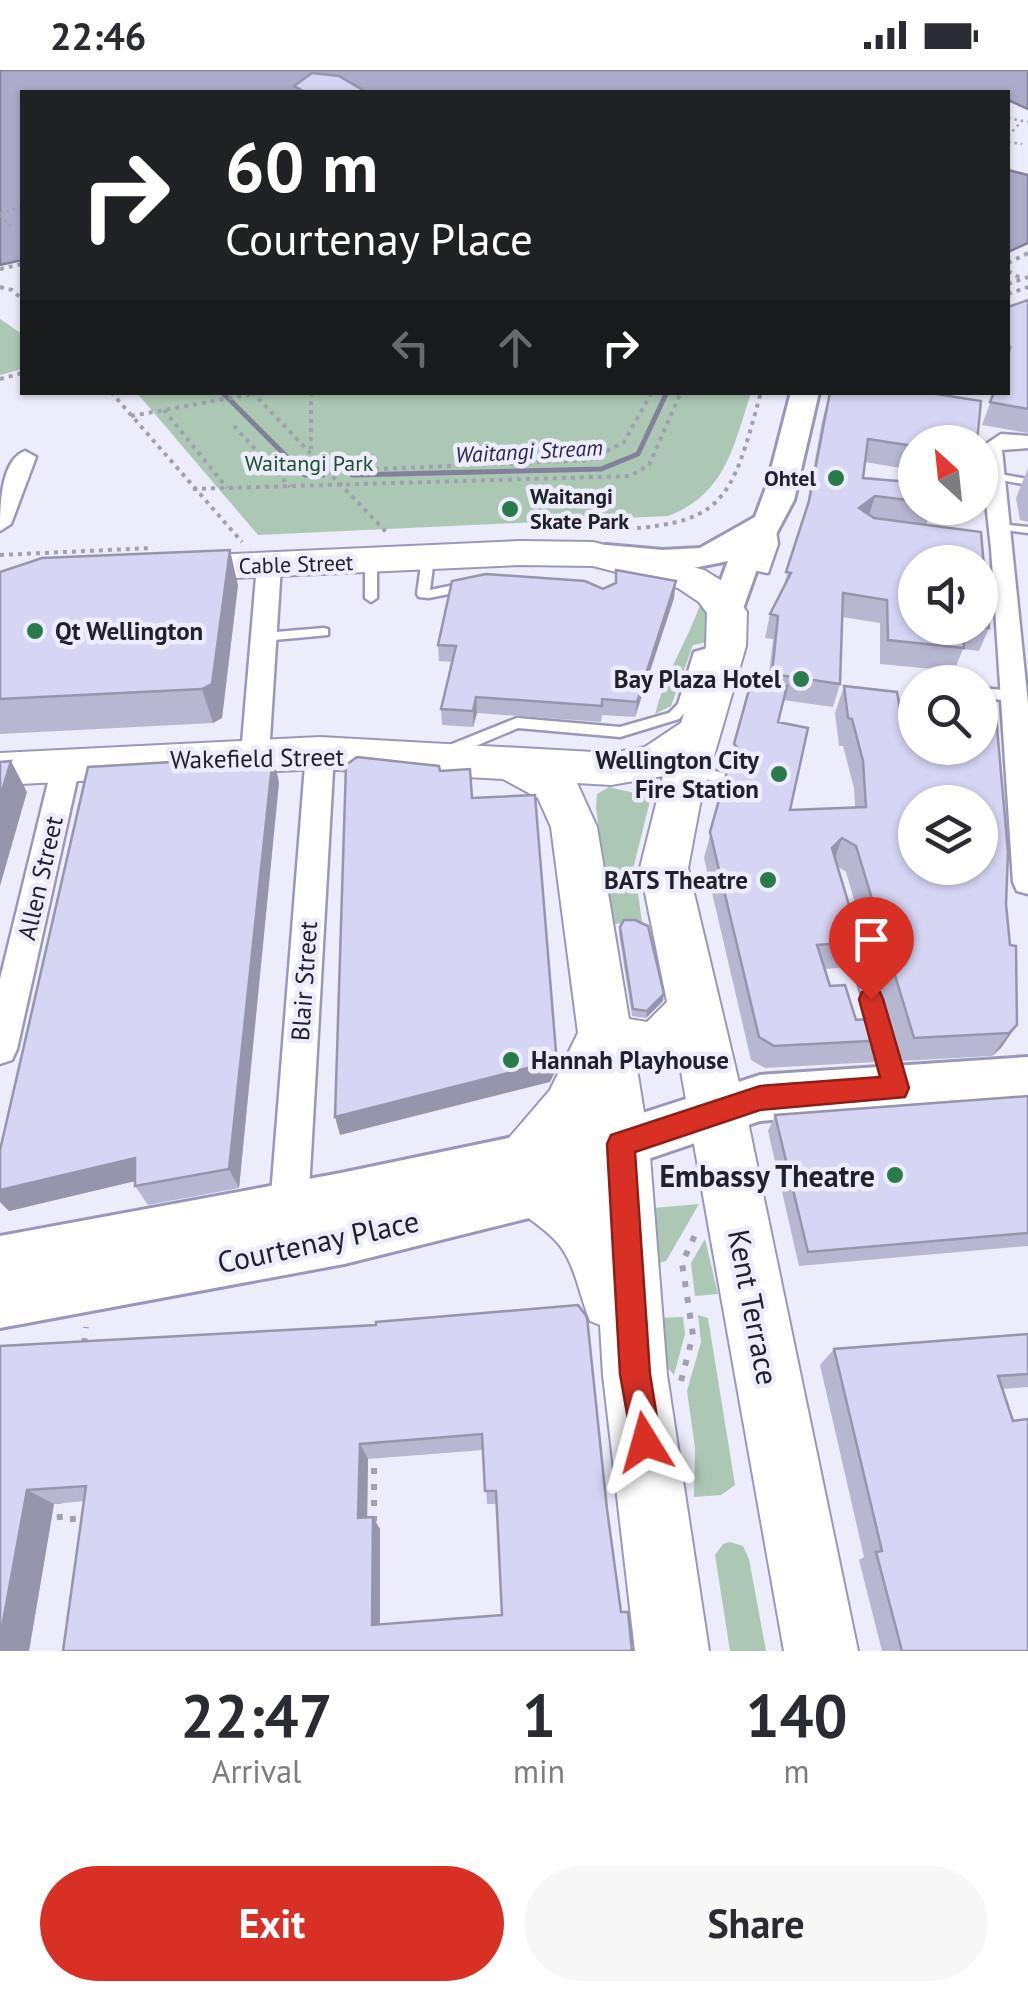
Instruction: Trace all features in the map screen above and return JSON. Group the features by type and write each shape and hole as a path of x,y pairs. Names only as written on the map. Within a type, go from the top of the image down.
{"main road":[{"name":"Cable Street","path":"136,570 269,565 382,550 427,582 544,552 593,554 691,579 713,593 727,629"},
{"name":"Kent Terrace","path":"727,629 664,859 718,1112 822,1651"},
{"name":"Wakefield Street","path":"0,769 255,754 320,754 584,770 692,760"},
{"path":"513,766 552,781 567,804 621,1144 635,1374 672,1651"},
{"path":"606,1033 634,1044 659,1045 680,1032 693,1005"},
{"path":"606,1033 533,1175 587,1229 635,1374"}],"street":[{"path":"727,629 730,588 768,520 805,395"},
{"path":"0,524 25,457"},
{"name":"Cable Street","path":"593,554 672,560 705,558 726,550 768,520"},
{"path":"993,525 1025,771 1028,882"},
{"path":"255,754 269,565"},
{"name":"Blair Street","path":"289,1208 320,754"},
{"name":"Allen Street","path":"0,1049 66,766"},
{"name":"Courtenay Place","path":"0,1300 289,1248 453,1193 533,1175 581,1177 621,1144 760,1098 1028,1080"},
{"name":"Courtenay Place","path":"0,1263 289,1208 453,1193"}],"lane":[{"path":"998,477 1028,482"},
{"path":"993,539 1028,530"},
{"path":"371,598 382,550"},
{"path":"427,582 480,584"},
{"path":"428,762 508,725 620,732 674,716 684,706 699,656 727,629"},
{"path":"264,637 324,632"},
{"path":"998,695 1015,696"},
{"path":"848,917 896,1088"}],"path":[{"path":"1010,142 1022,144"},
{"path":"0,214 10,227"},
{"path":"114,395 244,544 225,545"},
{"path":"131,416 242,395"},
{"path":"254,395 344,486 382,550"},
{"path":"310,395 311,452"},
{"path":"330,472 590,460 624,442 650,395"},
{"path":"194,489 630,476 649,466 680,395"},
{"path":"684,524 721,500 738,468 761,395"},
{"path":"164,410 228,488"},
{"path":"234,426 290,487"},
{"path":"0,555 168,548"},
{"path":"82,1355 86,1327"},
{"path":"374,1432 374,1529"},
{"path":"61,1483 60,1520 87,1518"}],"green space":[{"path":"0,319 20,333 20,370 0,375"},
{"name":"Waitangi Park","path":"139,395 750,395 732,450 715,482 687,507 668,516 258,535"},
{"path":"701,603 707,605 707,642 693,645 671,706 655,714 664,686"},
{"path":"609,787 651,797 634,865 642,922 612,924 596,808 597,794"},
{"path":"699,1204 666,1261 651,1265 653,1208"},
{"path":"705,1239 718,1294 695,1296 691,1263"},
{"path":"698,1315 708,1318 735,1485 721,1495 694,1497 695,1448 687,1391 701,1342"},
{"path":"683,1317 685,1334 674,1375 665,1365 658,1318"},
{"path":"723,1544 743,1546 749,1559 766,1651 730,1651 715,1555"}],"water":[{"path":"0,70 1028,70 1028,109 1010,101 1010,90 20,90 20,260 0,265"},
{"path":"1010,170 1028,175 1028,243 1010,251"}],"building":[{"path":"312,73 339,76 363,90 301,90 294,86"},
{"path":"1028,300 1028,409 990,402 993,395 1010,395 1010,306"},
{"path":"829,395 943,395 981,401 979,425 898,425 898,444 868,439 863,478 898,481 898,499 875,496 859,508 874,518 898,521 898,525 981,532 982,545 898,545 898,641 888,640 887,600 843,593 840,684 772,674 778,616 770,614 791,573 786,572 809,501"},
{"path":"230,550 212,684 202,689 0,699 0,572 42,558"},
{"path":"616,570 676,581 637,702 602,699 602,706 476,697 473,711 441,709 456,646 438,645 452,581 486,574 585,581 603,589 616,583"},
{"path":"752,679 787,686 778,722 808,728 790,810 866,807 863,761 852,719 848,718 844,686 897,692 898,765 998,765 998,739 1008,852 1006,904 1010,945 1016,946 1017,1025 1009,1033 914,1038 856,846 842,838 832,848 860,942 817,945 830,986 845,985 856,1020 882,1018 888,1040 774,1046 759,1037 710,832 730,761 743,753 734,744"},
{"path":"273,756 229,1169 135,1186 135,1158 0,1190 0,1150 88,767"},
{"path":"357,757 439,766 440,771 470,769 472,798 535,795 556,1052 551,1062 335,1117 346,765"},
{"path":"11,761 0,797 0,762"},
{"path":"624,920 648,926 664,994 647,1011 633,1009 620,927"},
{"name":"Embassy Theatre","path":"1028,1096 1028,1233 808,1252 775,1115"},
{"path":"578,1305 587,1317 607,1509 621,1612 628,1612 632,1651 63,1651 86,1486 27,1490 0,1638 0,1346","holes":["482,1434 485,1491 496,1491 502,1615 372,1625 373,1517 358,1518 360,1444"]},
{"path":"1028,1334 1028,1374 998,1376 1013,1421 1028,1419 1028,1651 902,1651 876,1552 882,1551 834,1349"}],"waterway":[{"name":"Waitangi Stream","path":"225,395 305,475 323,475"},
{"name":"Waitangi Stream","path":"352,475 601,469 638,454 666,395"}],"place":[{"name":"Ohtel","path":"836,478"},
{"name":"Waitangi Skate Park","path":"510,509"},
{"name":"Qt Wellington","path":"35,631"},
{"name":"Bay Plaza Hotel","path":"801,679"},
{"name":"Wellington City Fire Station","path":"779,774"},
{"name":"BATS Theatre","path":"768,880"},
{"name":"Hannah Playhouse","path":"511,1060"},
{"name":"Embassy Theatre","path":"895,1175"}],"route":[{"path":"645,1442 635,1374 621,1144 760,1098 896,1088 871,999"}]}
